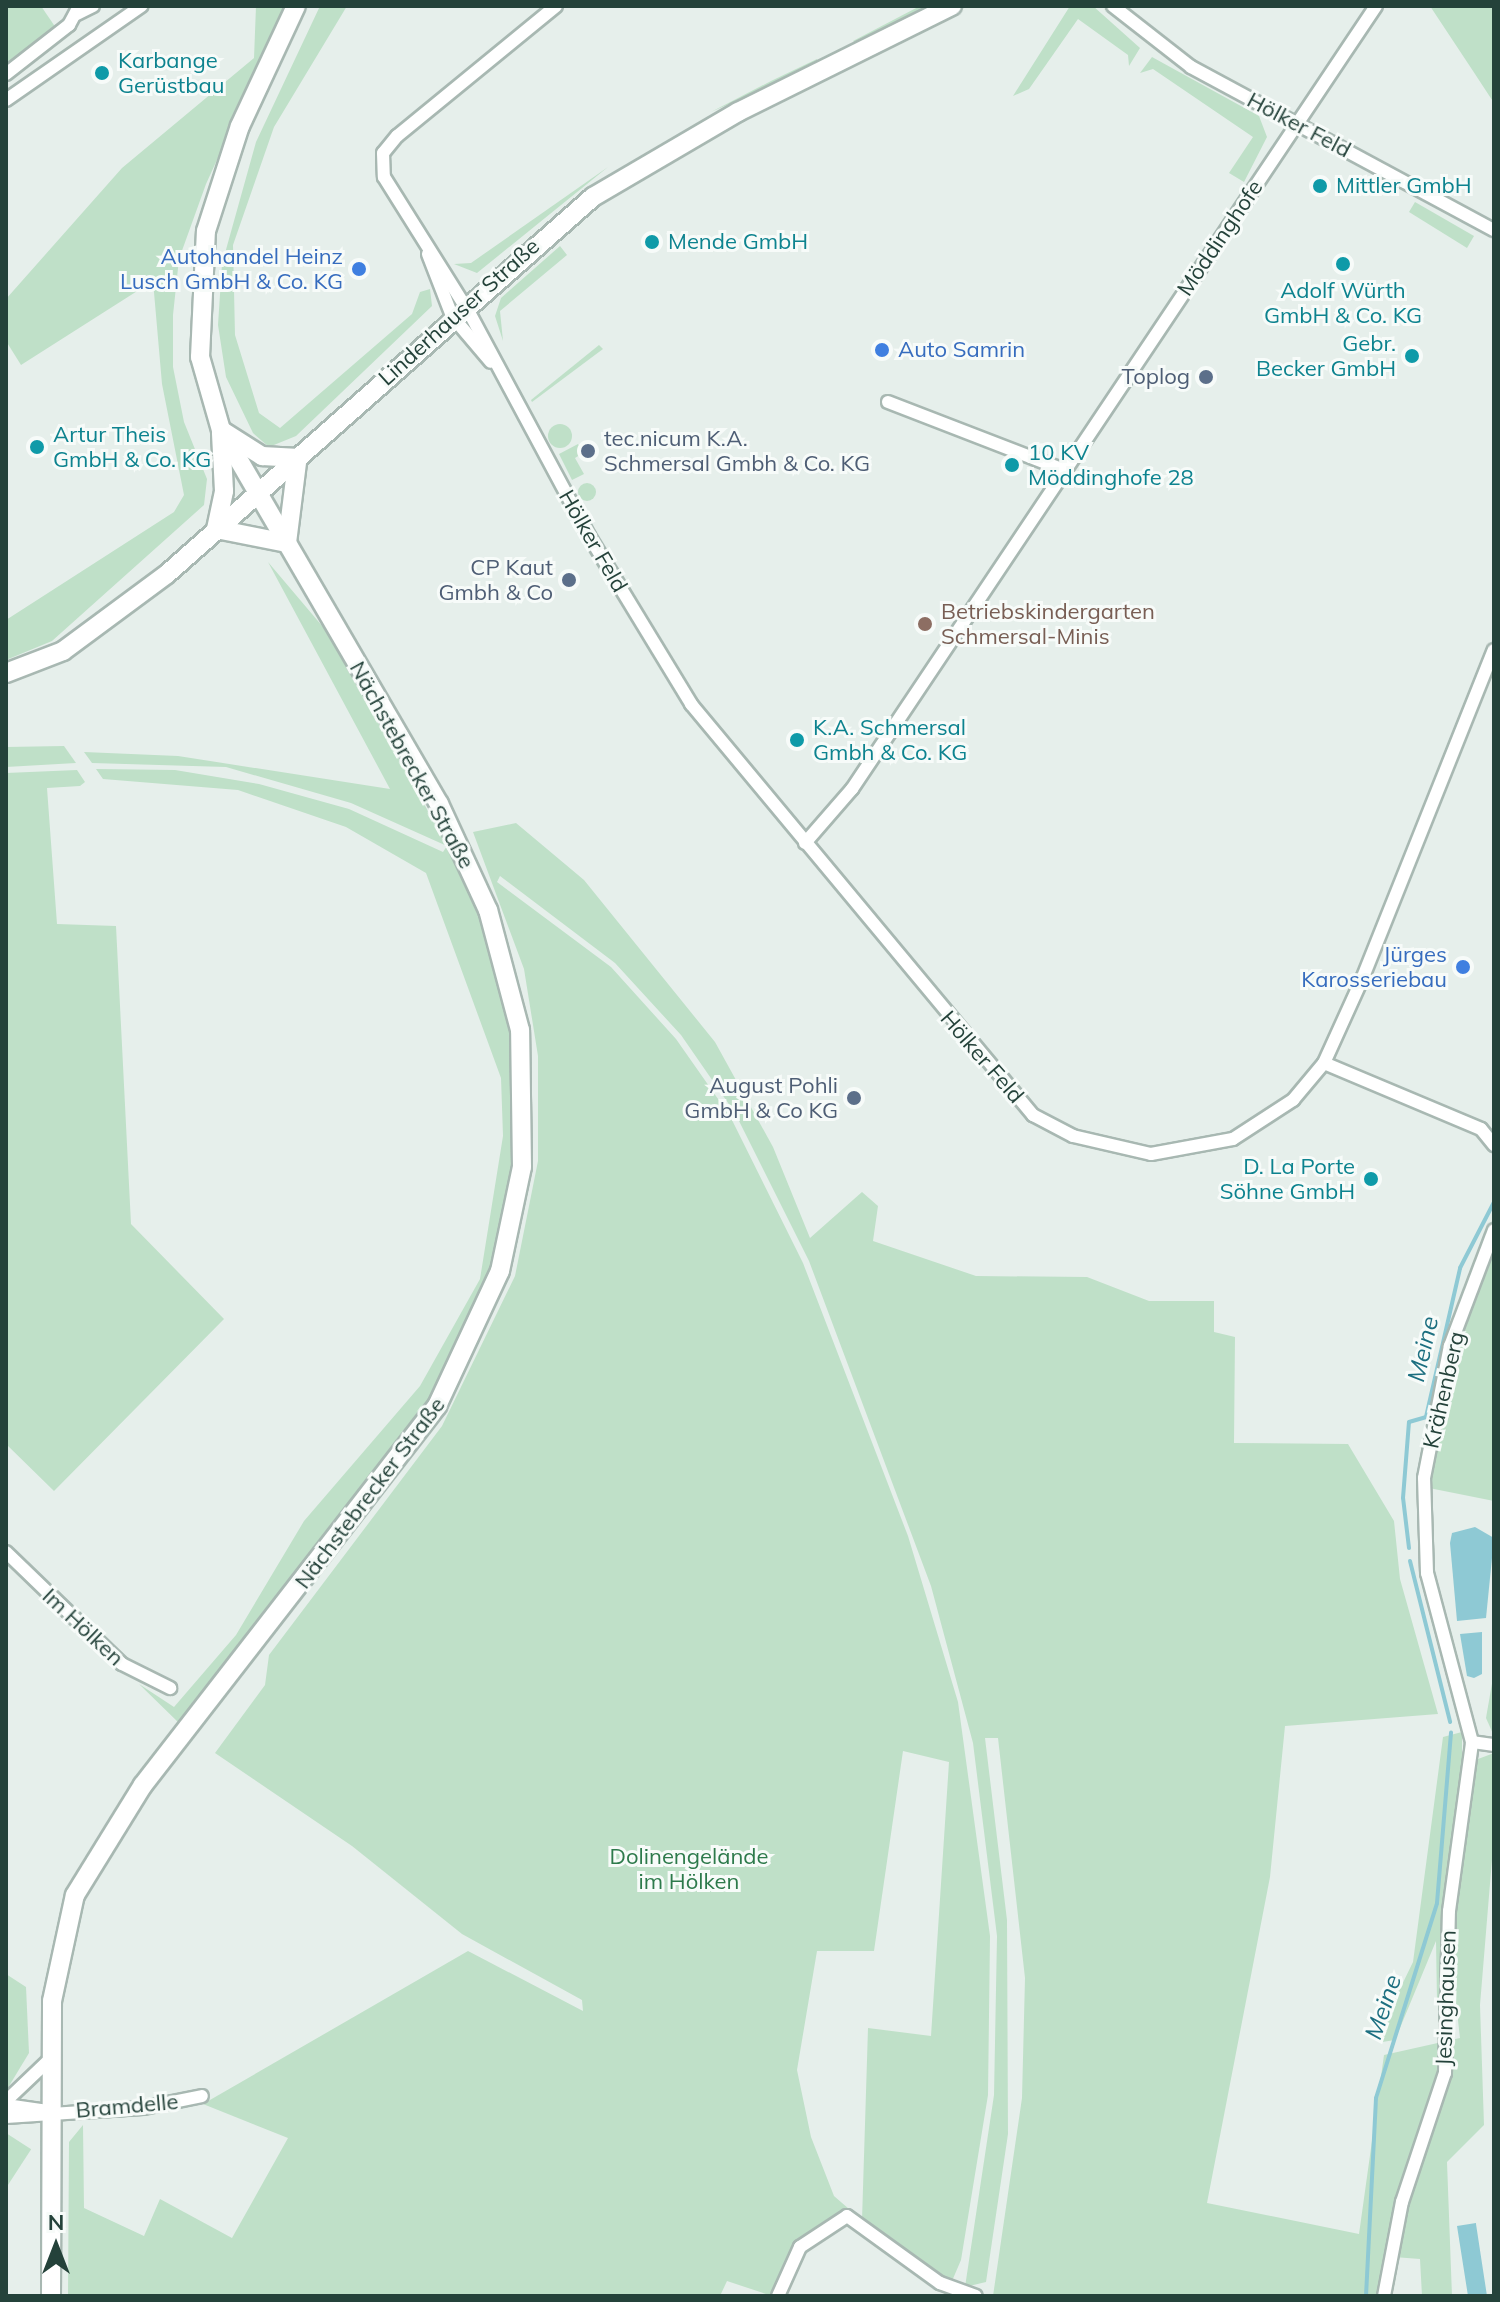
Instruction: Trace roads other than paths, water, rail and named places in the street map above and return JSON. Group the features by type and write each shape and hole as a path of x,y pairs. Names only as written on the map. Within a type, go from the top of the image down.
{"main road":[{"name":"Nächstebrecker Straße","path":"51,2296 49,2060 57,1950 75,1895 113,1826 445,1393 500,1271 522,1167 520,1030 488,910 439,804 221,430 200,357 206,231 240,126 296,6"},
{"name":"Linderhauser Straße","path":"6,673 63,651 259,496 458,310 618,179 952,6"},
{"path":"221,430 262,456 299,458 287,543 216,529 224,491 221,430"}],"street":[{"path":"6,74 78,10 93,6"},
{"path":"6,100 141,6"},
{"name":"Hölker Feld","path":"556,6 383,153 384,177 668,670 1004,1087 1073,1136 1151,1154 1233,1139 1269,1121 1324,1063 1494,650"},
{"name":"Hölker Feld","path":"1113,6 1169,54 1494,230"},
{"name":"Möddinghofe","path":"805,843 828,825 1376,6"},
{"path":"888,402 1064,470"},
{"path":"1324,1063 1481,1129 1494,1145"},
{"name":"Krähenberg","path":"1472,1742 1427,1573 1422,1523 1450,1346 1494,1230"},
{"name":"Im Hölken","path":"6,1552 122,1664 170,1688"},
{"path":"1472,1742 1494,1745"},
{"name":"Jesinghausen","path":"1384,2296 1402,2202 1445,2073 1449,1911 1472,1742"},
{"name":"Bramdelle","path":"6,2103 49,2060"},
{"name":"Bramdelle","path":"6,2117 143,2108 202,2096"},
{"name":"Bramdelle","path":"6,2103 51,2112"},
{"path":"778,2296 800,2247 847,2216 940,2283 976,2296"}],"water":[{"path":"1475,1527 1494,1538 1486,1618 1457,1621 1450,1543 1452,1533"},
{"path":"1482,1632 1482,1674 1474,1678 1467,1676 1460,1634"},
{"path":"1476,2223 1487,2296 1468,2296 1457,2226"}],"waterway":[{"name":"Meine","path":"1409,1548 1403,1498 1409,1422 1426,1417 1460,1268 1494,1202"},
{"name":"Meine","path":"1410,1561 1450,1722"},
{"name":"Meine","path":"1366,2296 1376,2098 1437,1903 1451,1733"}],"place":[{"name":"Karbange Gerüstbau","path":"102,73"},
{"name":"Mittler GmbH","path":"1320,186"},
{"name":"Mende GmbH","path":"652,242"},
{"name":"Adolf Würth GmbH & Co. KG","path":"1343,264"},
{"name":"Autohandel Heinz Lusch GmbH & Co. KG","path":"359,269"},
{"name":"Auto Samrin","path":"882,350"},
{"name":"Gebr. Becker GmbH","path":"1412,356"},
{"name":"Toplog","path":"1206,377"},
{"name":"Artur Theis GmbH & Co. KG","path":"37,447"},
{"name":"tec.nicum K.A. Schmersal Gmbh & Co. KG","path":"588,451"},
{"name":"10 KV Möddinghofe 28","path":"1012,465"},
{"name":"CP Kaut Gmbh & Co","path":"569,580"},
{"name":"Betriebskindergarten Schmersal-Minis","path":"925,624"},
{"name":"K.A. Schmersal Gmbh & Co. KG","path":"797,740"},
{"name":"Jürges Karosseriebau","path":"1463,967"},
{"name":"August Pohli GmbH & Co KG","path":"854,1098"},
{"name":"D. La Porte Söhne GmbH","path":"1371,1179"}],"park label":[{"name":"Dolinengelände im Hölken","path":"689,1868"}]}
